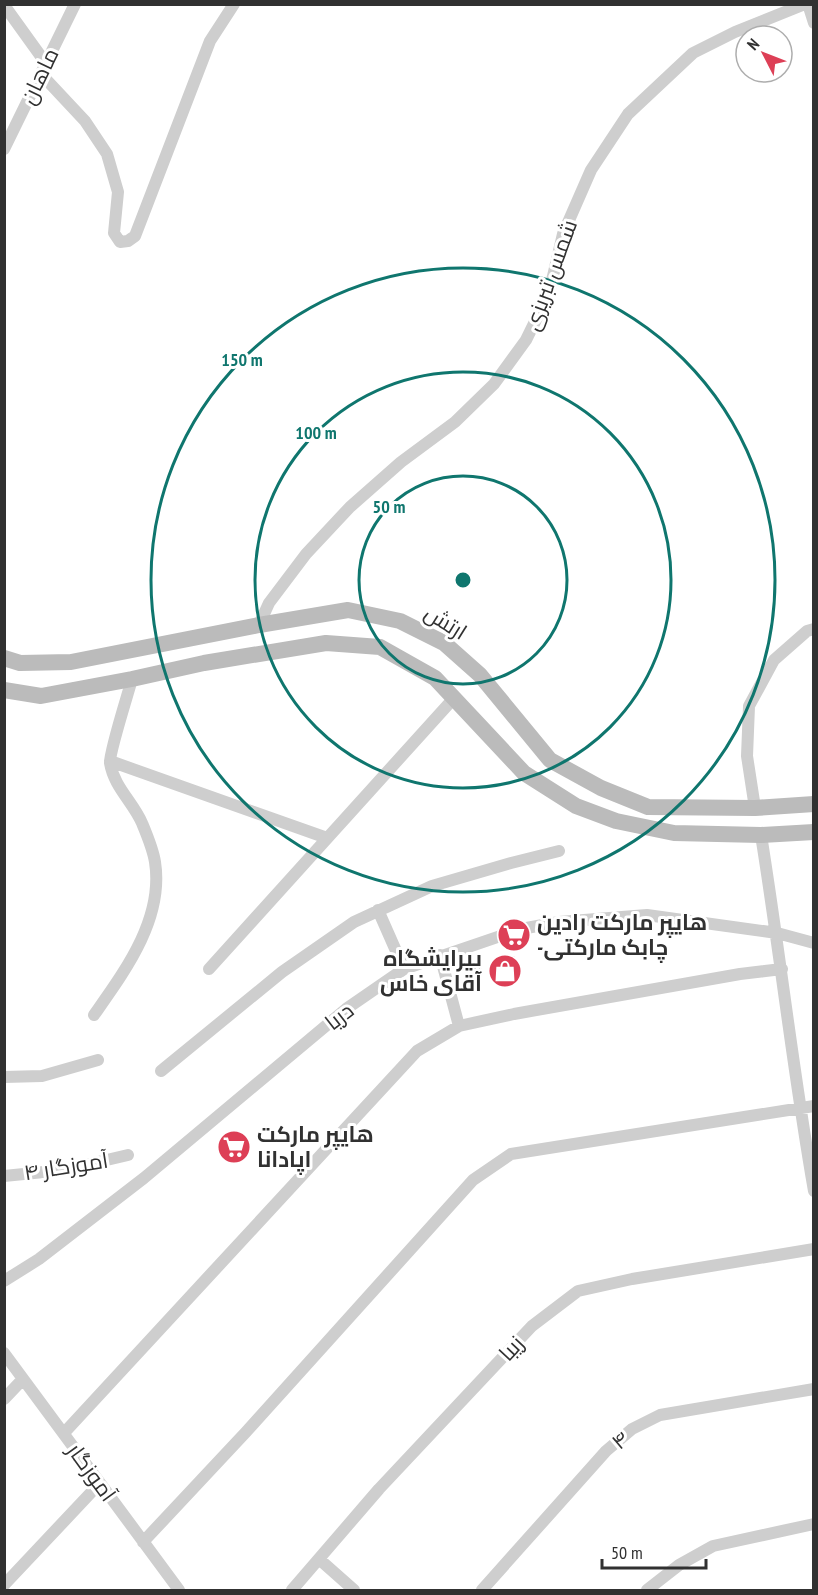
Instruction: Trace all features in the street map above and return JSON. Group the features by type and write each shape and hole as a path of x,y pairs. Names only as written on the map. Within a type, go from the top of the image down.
{"main road":[{"name":"ارتش","path":"4,658 21,663 71,662 348,610 400,621 444,644 480,675 550,760 601,788 648,807 755,808 813,804"},
{"path":"4,690 41,696 204,663 326,643 380,647 435,678 525,772 576,806 616,821 674,834 761,835 813,832"}],"street":[{"name":"ماهان","path":"4,149 75,4"},
{"path":"41,74 85,121 107,154 117,192 114,233 120,242 128,241 135,236 210,41 234,4"},
{"path":"806,4 813,23"},
{"name":"شمس تبریزی","path":"259,626 269,603 306,554 350,507 401,462 456,422 494,384 526,340 549,293 563,234 591,170 628,114 693,53 735,32 806,4"},
{"path":"4,5 45,62"},
{"path":"755,808 747,756 749,706 774,660 807,631 813,629"},
{"path":"94,1015 129,964 151,916 157,887 155,861 148,837 137,813 117,785 110,761 132,679"},
{"path":"209,969 454,698"},
{"path":"110,761 327,838"},
{"path":"761,835 813,1191"},
{"path":"161,1071 282,972 354,922 432,886 559,851"},
{"path":"378,910 404,969"},
{"name":"دریا","path":"4,1281 57,1245 144,1178 346,1009 404,969 521,929 559,922 647,915 777,933 813,943"},
{"path":"440,955 459,1026"},
{"path":"64,1433 417,1051 459,1026 740,974 782,969"},
{"path":"4,1077 42,1076 98,1060"},
{"path":"143,1542 254,1424 472,1180 512,1154 813,1106"},
{"name":"آموزگار ۴","path":"4,1176 64,1170 128,1155"},
{"name":"زیبا","path":"292,1590 379,1489 532,1326 578,1291 632,1279 813,1249"},
{"name":"آموزگار","path":"4,1353 179,1590"},
{"path":"4,1399 23,1379"},
{"name":"۴","path":"482,1590 606,1451 632,1429 660,1415 813,1389"},
{"path":"4,1586 100,1483"},
{"path":"647,1590 679,1565 713,1546 813,1524"},
{"path":"319,1559 354,1590"}],"place":[{"name":"هایپر مارکت رادین -چابک مارکتی","path":"514,935"},
{"name":"پیرایشگاه آقای خاس","path":"505,971"},
{"name":"هایپر مارکت اپادانا","path":"234,1147"}]}
